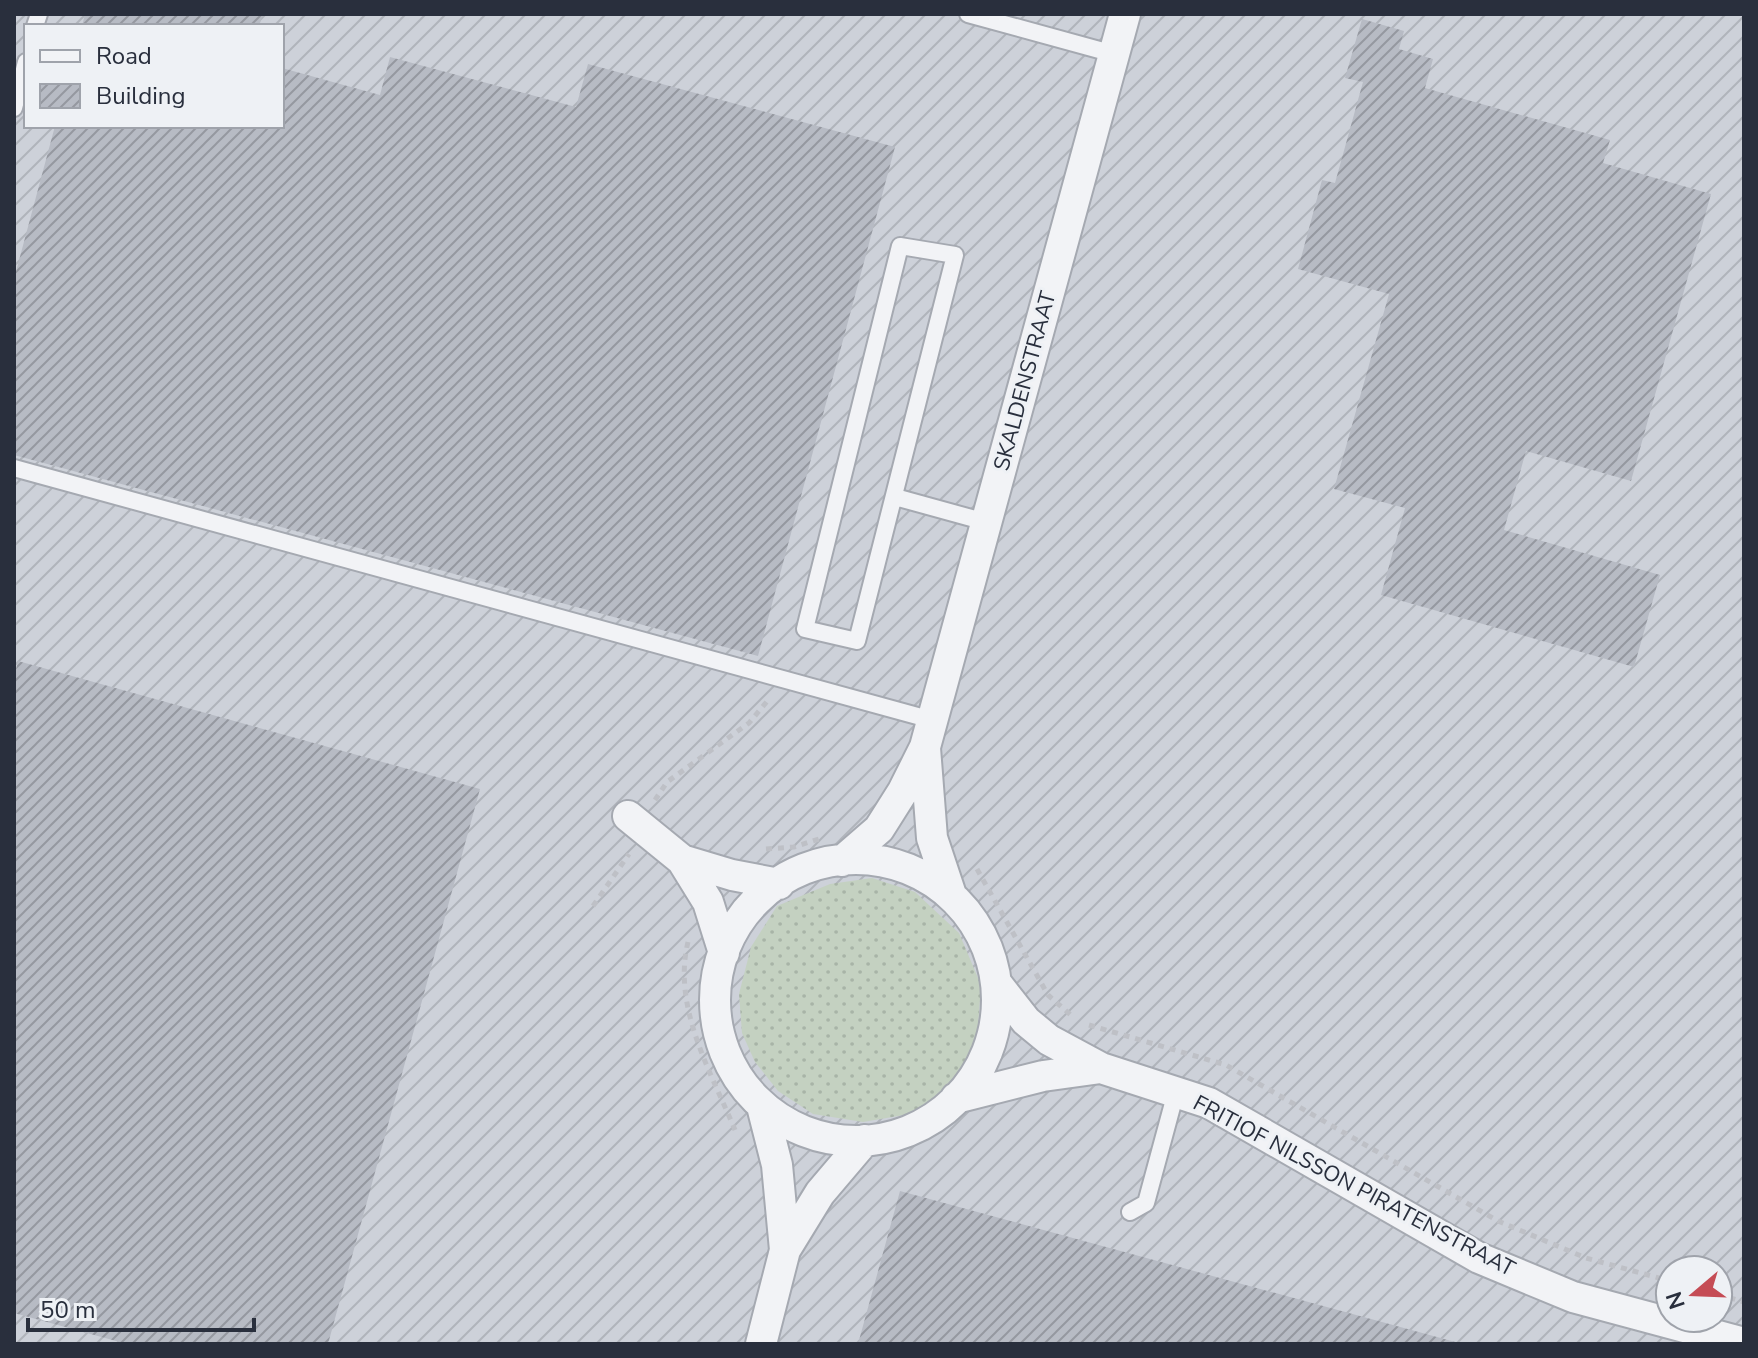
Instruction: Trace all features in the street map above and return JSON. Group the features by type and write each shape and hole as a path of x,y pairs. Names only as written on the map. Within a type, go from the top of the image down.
{"street":[{"name":"SKALDENSTRAAT","path":"842,861 879,829 903,791 928,734 1125,14"},
{"name":"SKALDENSTRAAT","path":"928,734 932,838 951,895 985,940 997,984 994,1034 975,1079 940,1116 891,1139 836,1141 786,1124 762,1106 732,1070 717,1024 716,980 729,936 752,904 799,870 825,862 871,859 906,868 951,895"},
{"path":"638,824 682,860 708,902 724,953"},
{"path":"682,860 732,875 779,884"},
{"name":"FRITIOF NILSSON PIRATENSTRAAT","path":"997,984 1026,1021 1049,1040 1101,1068 1209,1103 1479,1258 1573,1297 1744,1343"},
{"name":"FRITIOF NILSSON PIRATENSTRAAT","path":"956,1098 1043,1076 1101,1068"},
{"name":"SKALDENSTRAAT","path":"762,1106 777,1165 785,1250"},
{"name":"SKALDENSTRAAT","path":"761,1344 785,1250 820,1193 865,1140"}],"lane":[{"path":"968,14 1114,54"},
{"path":"14,108 24,70"},
{"path":"900,246 955,255 895,497 857,641 805,629 900,246"},
{"path":"14,468 785,680 928,734"},
{"path":"895,497 986,522"},
{"path":"1130,1212 1146,1203 1176,1092"}],"path":[{"path":"593,906 638,824 667,782 749,723 785,680"}],"shaded area":[{"path":"14,14 1744,14 1744,1344 14,1344"}],"green space":[{"path":"872,878 915,892 959,933 981,985 977,1041 949,1087 910,1114 863,1122 813,1114 778,1091 755,1062 742,1033 739,994 751,947 777,906 830,884"}],"building":[{"path":"85,14 263,14 260,24 82,24"},
{"path":"1362,19 1404,31 1399,49 1433,59 1425,88 1610,140 1603,163 1711,194 1631,481 1526,451 1504,530 1660,575 1634,667 1381,595 1405,508 1334,489 1389,294 1298,269 1322,180 1335,183 1363,82 1345,78"},
{"path":"390,57 576,107 588,64 895,147 758,656 14,455 14,279 54,128 284,128 284,69 380,95"},
{"path":"18,661 480,789 328,1344 127,1344 14,1313 14,677"},
{"path":"900,1191 1459,1343 1459,1344 858,1344"}]}
